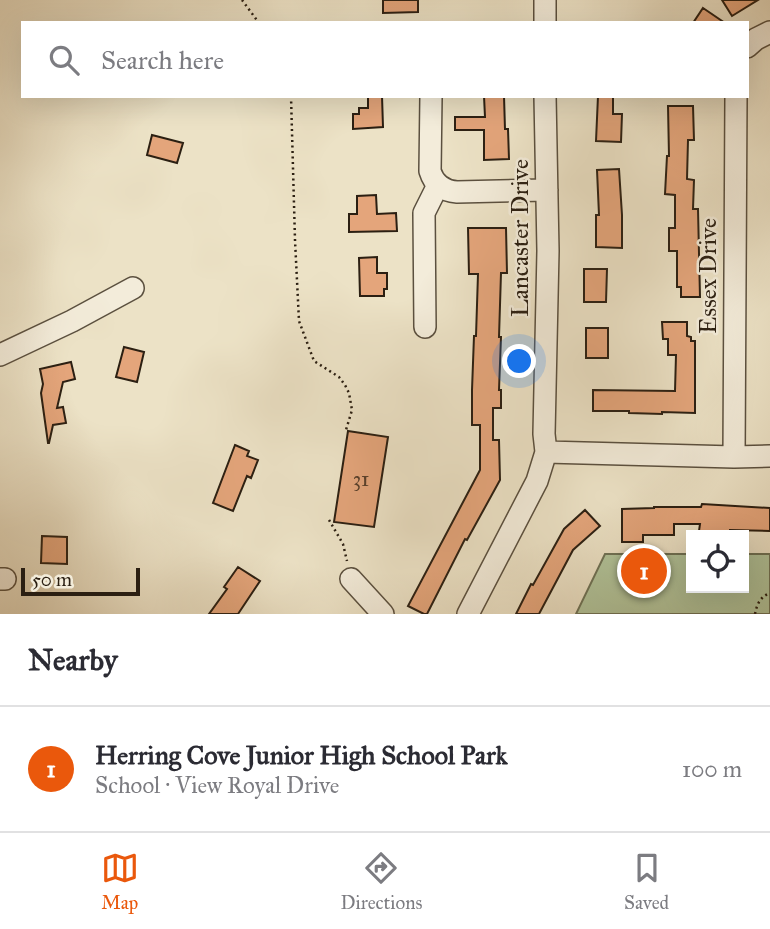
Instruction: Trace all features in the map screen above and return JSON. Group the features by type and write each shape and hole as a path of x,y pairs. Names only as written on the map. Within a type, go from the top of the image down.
{"street":[{"path":"545,0 545,21"},
{"path":"749,45 770,32"},
{"path":"430,98 430,167 433,179 438,185 457,192 547,190"},
{"name":"Lancaster Drive","path":"468,614 537,481 546,452 544,434 548,251 545,98"},
{"name":"Essex Drive","path":"734,457 736,98"},
{"path":"425,327 424,214 438,185"},
{"path":"0,355 133,288"},
{"path":"546,452 770,456"},
{"path":"351,579 383,614"}],"path":[{"path":"242,0 258,21"},
{"path":"291,98 299,321 314,361 339,377 349,393 352,410 346,430"},
{"path":"329,520 343,544"},
{"path":"755,614 757,604 765,594 770,593"}],"green space":[{"path":"605,554 686,554 686,593 749,593 749,554 770,554 770,614 576,614"}],"building":[{"path":"383,0 418,0 418,12 383,13"},
{"path":"722,0 758,0 732,16"},
{"path":"703,8 722,21 694,21"},
{"path":"368,98 382,98 383,127 353,129 353,114 359,114 359,108 368,108"},
{"path":"484,98 504,98 509,159 484,160 484,130 455,130 455,117 485,117"},
{"path":"598,98 613,98 613,114 622,114 621,142 596,141"},
{"path":"668,106 693,106 694,140 688,140 687,179 694,180 693,209 698,209 700,297 681,297 681,287 677,287 677,251 669,251 669,228 675,228 675,195 665,194 669,156"},
{"path":"152,135 183,143 177,163 147,155"},
{"path":"619,169 622,248 596,247 596,215 599,215 597,170"},
{"path":"376,195 377,214 396,213 397,231 349,232 349,214 357,214 357,196"},
{"path":"468,228 506,228 507,273 501,273 499,337 501,408 493,408 493,440 499,440 500,480 467,540 465,539 427,614 424,614 408,606 480,470 480,425 472,425 478,274 469,274"},
{"path":"377,257 377,273 387,273 384,296 360,296 359,258"},
{"path":"584,269 607,269 606,302 584,302"},
{"path":"662,322 687,322 687,336 691,337 691,341 695,341 695,413 593,411 593,390 675,391 676,355 668,355 668,339 663,339"},
{"path":"586,328 608,328 608,358 586,358"},
{"path":"124,347 144,352 137,382 116,377"},
{"path":"71,362 75,379 63,382 57,408 63,407 66,423 53,425 48,443 40,369"},
{"path":"348,431 388,437 374,527 334,522"},
{"path":"235,445 249,451 247,456 258,460 251,478 247,476 233,511 213,503"},
{"path":"702,504 770,508 770,531 699,530 700,524 674,524 674,535 643,535 643,542 622,542 622,509 701,507"},
{"path":"585,510 600,526 573,550 539,614 516,614 564,529"},
{"path":"42,536 67,537 67,564 41,563"},
{"path":"238,567 260,581 238,614 209,614 227,589 224,587"}],"place":[{"name":"Herring Cove Junior High School Park","path":"644,571"}]}
